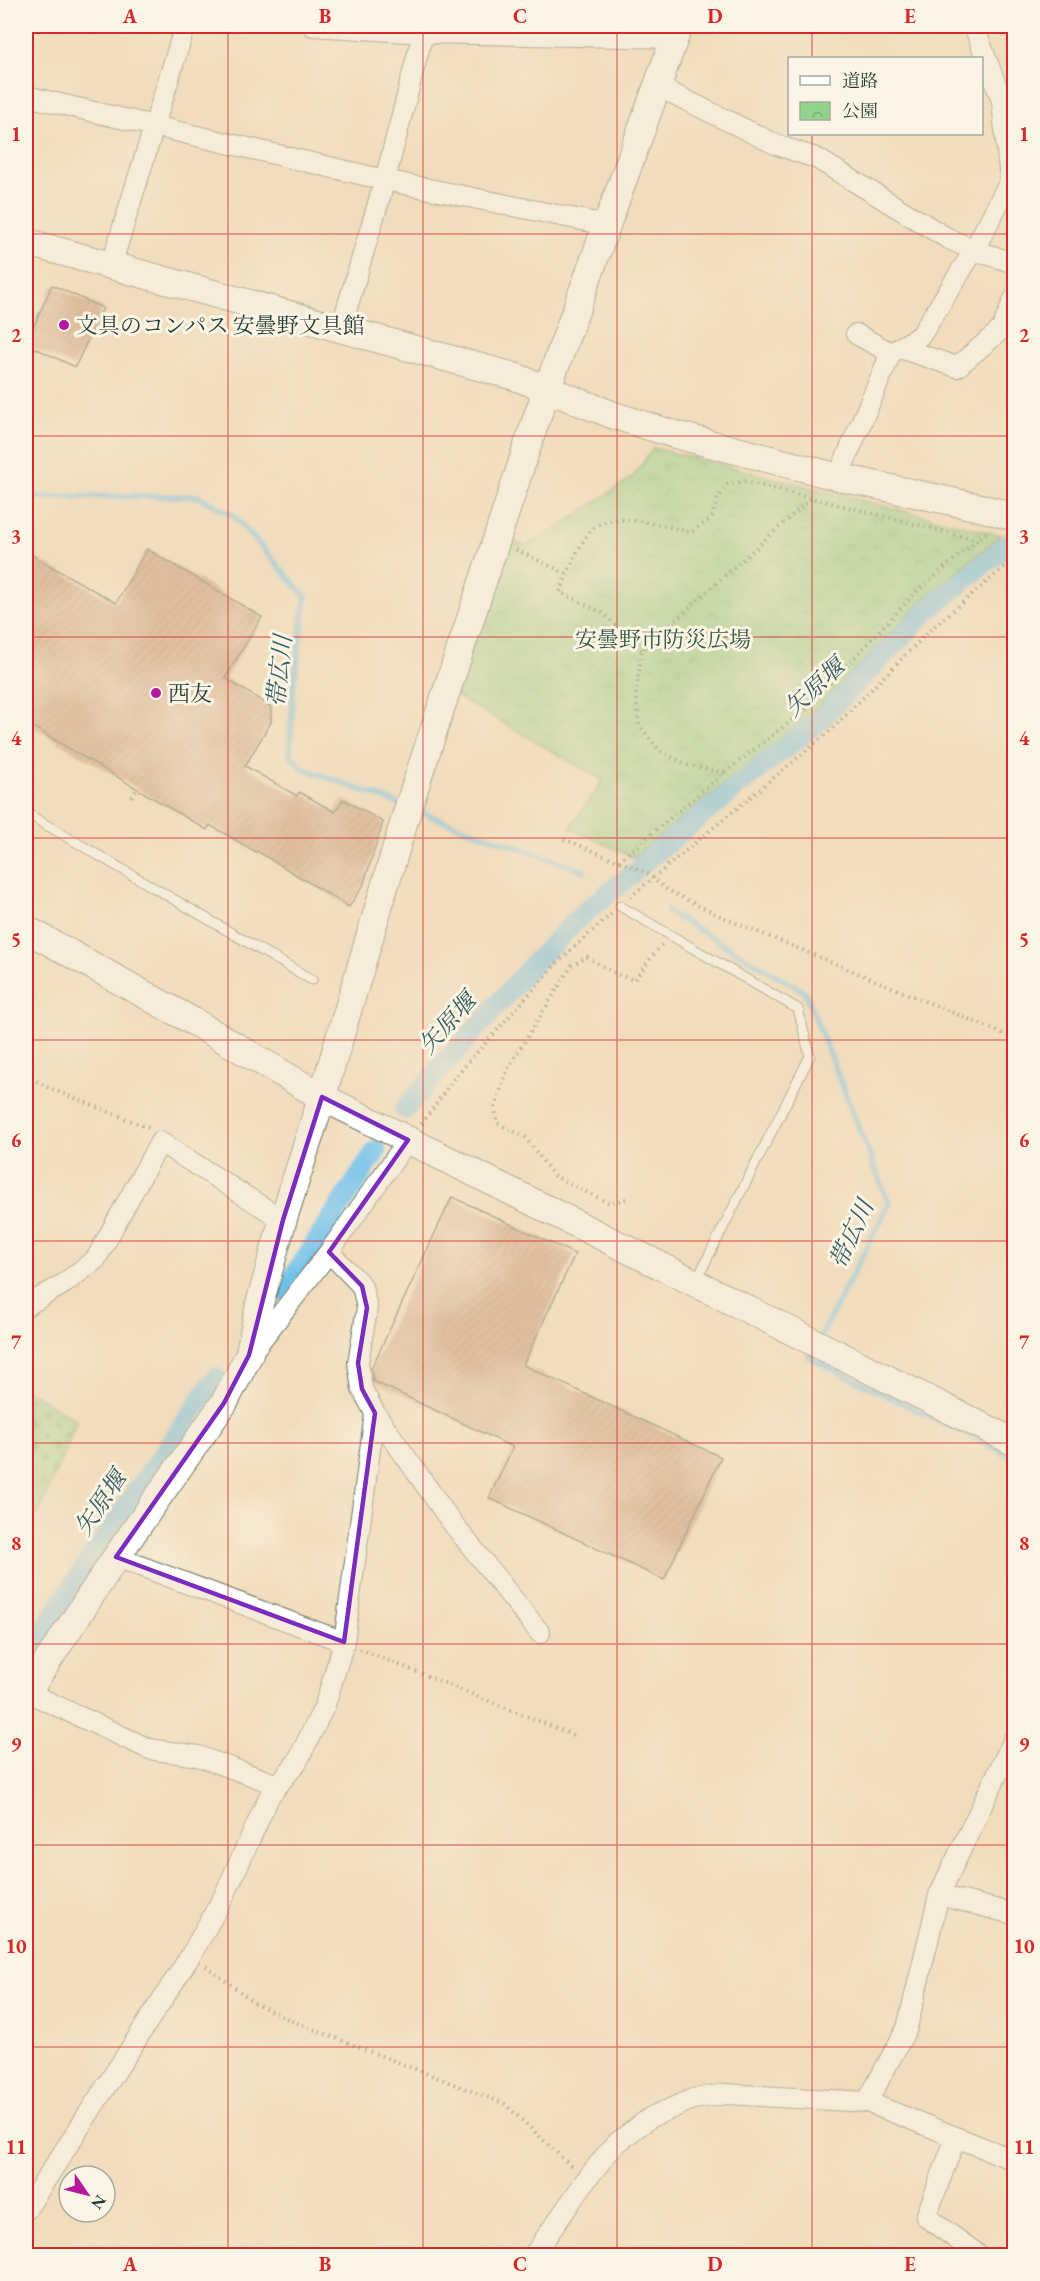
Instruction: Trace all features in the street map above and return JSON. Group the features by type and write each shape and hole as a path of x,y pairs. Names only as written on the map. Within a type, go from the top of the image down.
{"street":[{"path":"111,266 185,26"},
{"path":"249,1355 283,1220 409,805 547,389 677,32 313,26"},
{"path":"827,484 895,350 921,335 974,250 1010,181 1002,100 974,26"},
{"path":"342,328 385,180 424,29"},
{"path":"657,86 777,145 816,158 947,237 974,250 1014,263"},
{"path":"26,96 385,180 606,225"},
{"path":"26,243 516,377 614,415 827,484 982,508 1004,522"},
{"path":"856,334 895,350 957,367 1002,329 1014,299"},
{"path":"26,929 196,1023 322,1097 1014,1442"},
{"path":"278,1785 198,1756 149,1749 26,1693 116,1557 224,1403 249,1355 329,1252 408,1140"},
{"path":"26,1306 65,1283 96,1259 160,1142 283,1220"},
{"path":"329,1252 362,1286 367,1308 358,1363 362,1389 375,1413 450,1520 540,1633"},
{"path":"26,2210 191,1954 225,1896 270,1795 297,1762 325,1705 344,1642 375,1413"},
{"path":"116,1557 344,1642"},
{"path":"867,2102 908,2028 939,1895 1014,1739"},
{"path":"939,1895 1014,1914"},
{"path":"533,2256 586,2180 614,2145 651,2117 693,2099 725,2094 867,2102 1014,2160"},
{"path":"956,2137 926,2217 980,2256"}],"lane":[{"path":"26,813 312,980"},
{"path":"620,906 798,1009 810,1056 695,1283"}],"path":[{"path":"642,650 603,613 560,592 590,531 607,522 623,519 691,532 711,519 717,500 727,485 744,481 978,540"},
{"path":"724,773 688,765 660,751 639,725 636,694 642,650 827,484"},
{"path":"620,861 724,773 805,710 917,591 978,540 1004,522"},
{"path":"511,548 567,574"},
{"path":"408,1140 455,1077 558,962 652,878 830,731 931,628 1014,559"},
{"path":"132,797 137,789"},
{"path":"564,839 645,872 667,890 720,916 1014,1038"},
{"path":"626,1199 609,1203 554,1176 525,1137 497,1123 495,1108 507,1070 572,965 587,957 616,974 634,980 669,935"},
{"path":"26,1075 47,1087 155,1130 160,1142"},
{"path":"344,1642 573,1735"},
{"path":"191,1954 255,2003 505,2104 586,2180"}],"highlighted area":[{"path":"322,1097 408,1140 329,1252 362,1286 367,1308 358,1363 362,1389 375,1413 344,1642 116,1557 224,1403 249,1355 283,1220"}],"green space":[{"name":"安曇野市防災広場","path":"653,448 1001,535 926,597 809,716 633,857 570,828 603,780 456,696 506,538 525,546 545,536 633,477"},
{"path":"26,1389 77,1421 38,1515 26,1513"}],"building":[{"name":"文具のコンパス 安曇野文具館","path":"52,285 103,308 75,367 26,344"},
{"name":"西友","path":"147,549 262,617 225,678 271,707 271,722 245,766 297,796 299,792 335,812 343,799 383,822 363,886 349,907 210,825 207,830 26,723 26,552 116,603"},
{"path":"452,1197 575,1254 523,1365 721,1457 664,1580 489,1498 513,1447 373,1381 371,1369"}],"waterway":[{"name":"帯広川","path":"26,497 197,496 233,515 306,597 293,690 290,754 302,768 402,805"},
{"name":"矢原堰","path":"642,864 822,718 926,612 1014,539"},
{"name":"帯広川","path":"414,810 584,871"},
{"name":"矢原堰","path":"405,1109 536,961 579,917 632,874"},
{"name":"帯広川","path":"668,912 805,992 889,1204 820,1337"},
{"name":"矢原堰","path":"284,1291 376,1151"},
{"name":"帯広川","path":"814,1348 809,1357 1014,1458"},
{"name":"矢原堰","path":"26,1657 111,1528 216,1378"}],"place":[{"name":"文具のコンパス 安曇野文具館","path":"64,325"},
{"name":"西友","path":"156,693"}]}
